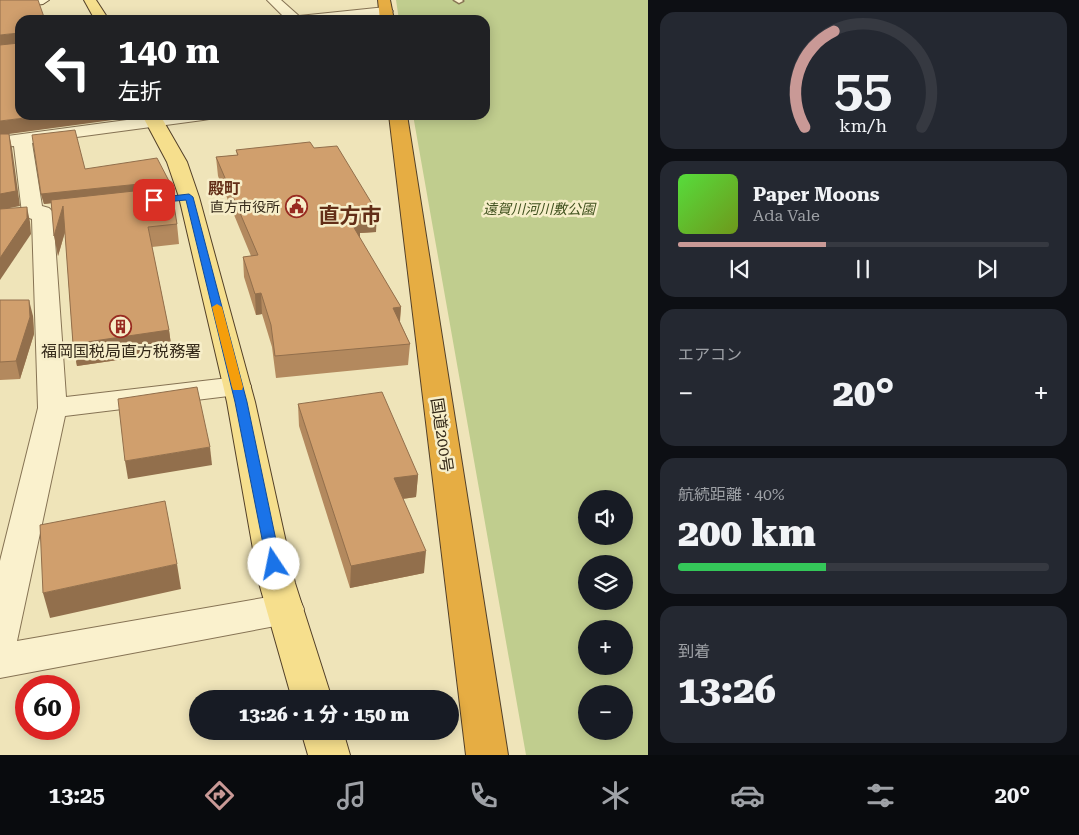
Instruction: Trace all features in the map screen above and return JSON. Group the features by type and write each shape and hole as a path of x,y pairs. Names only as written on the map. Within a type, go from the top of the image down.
{"highway":[{"name":"国道200号","path":"399,120 487,755"}],"main road":[{"path":"90,0 99,15"},
{"path":"154,120 177,162 180,198 237,386 277,583 309,690"},
{"path":"325,740 329,755"}],"street":[{"path":"0,6 43,0"},
{"path":"273,0 290,15"},
{"path":"344,15 386,10"},
{"path":"0,142 141,120"},
{"path":"0,638 52,408 38,213 22,139"},
{"path":"52,408 237,386"},
{"path":"0,661 286,610"}],"green space":[{"name":"遠賀川河川敷公園","path":"396,0 648,0 648,755 526,755 414,120 490,120 490,15 398,15"}],"building":[{"path":"0,0 38,0 43,15 15,15 15,33 0,35"},
{"path":"15,43 15,119 0,121 0,45"},
{"path":"75,130 85,169 157,158 169,181 41,194 32,135"},
{"path":"0,134 9,134 16,191 0,194"},
{"path":"310,142 314,148 337,146 377,212 354,215 361,225 353,226 401,307 393,308 410,344 275,356 271,325 261,293 255,294 243,257 258,255 216,157 238,155 236,150"},
{"path":"171,187 177,224 148,227 169,330 73,344 63,206 54,236 51,200"},
{"path":"27,207 27,218 0,258 0,209"},
{"path":"0,300 29,300 30,317 16,361 0,362"},
{"path":"197,387 210,447 125,461 118,399"},
{"path":"382,392 418,475 394,478 426,551 351,566 298,404"},
{"path":"165,501 177,564 43,593 40,525"}],"slow traffic":[{"path":"217,307 237,387"}],"place":[{"name":"直方市役所","path":"296,207"},
{"name":"福岡国税局直方税務署","path":"121,327"}],"district":[{"name":"殿町","path":"224,188"},
{"name":"直方市","path":"350,216"}],"route":[{"path":"154,200 189,197 241,402 274,564"}]}
